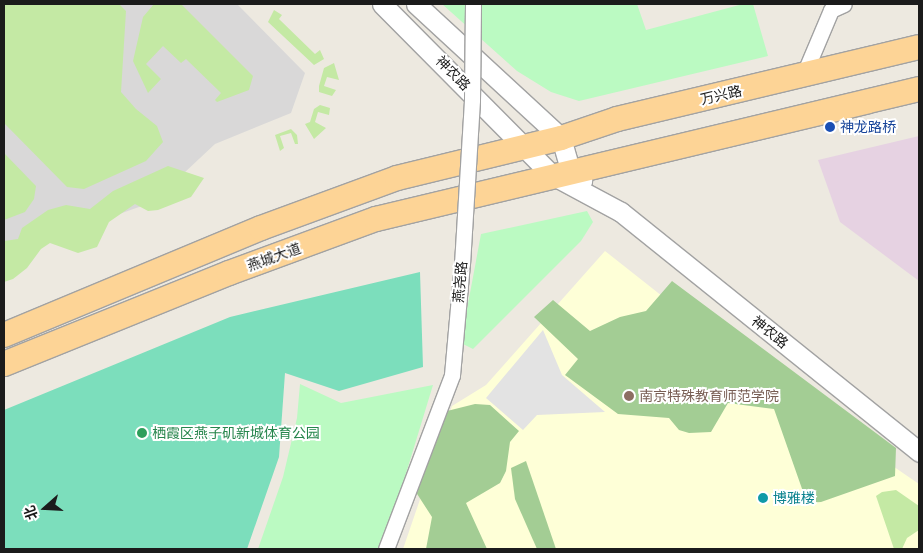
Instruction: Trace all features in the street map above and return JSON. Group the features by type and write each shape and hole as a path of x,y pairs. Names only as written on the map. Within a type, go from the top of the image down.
{"main road":[{"name":"万兴路","path":"525,146 561,138 617,120 919,47"},
{"path":"561,173 919,89"},
{"path":"4,335 261,228 388,181 525,146"},
{"name":"燕城大道","path":"4,364 229,273 376,219 561,173"}],"street":[{"name":"神农路","path":"382,4 525,146 561,173 621,212 919,452"},
{"name":"神农路","path":"416,4 561,138"},
{"name":"燕尧路","path":"386,549 452,375 462,264 472,100 473,4"},
{"path":"804,74 831,10 844,4"},
{"path":"561,138 561,173"}],"shaded area":[{"path":"4,4 237,4 305,73 291,113 215,144 153,202 4,255"},
{"path":"919,136 919,281 840,222 818,160"},
{"name":"南京特殊教育师范学院","path":"605,251 776,386 919,484 919,549 403,549 452,406 486,385"},
{"path":"543,330 562,375 605,412 537,415 523,430 486,398"}],"green space":[{"path":"4,4 119,4 126,11 121,92 136,109 157,126 163,142 146,161 84,189 67,187 4,123"},
{"path":"154,4 181,4 253,76 249,90 217,102 215,100 221,93 186,59 181,63 163,46 146,64 161,79 148,93 133,61 143,17"},
{"path":"442,4 637,4 646,30 743,4 753,4 768,56 579,101 551,92 517,71"},
{"path":"274,10 282,15 279,19 315,54 320,50 324,59 314,65 268,22"},
{"path":"334,63 339,80 327,77 324,86 336,90 332,96 319,92 319,86 324,68"},
{"path":"320,105 330,108 329,115 318,112 315,122 326,128 314,139 305,124 310,122 314,109"},
{"path":"291,129 297,135 298,144 295,144 291,133 280,136 284,148 280,151 275,135"},
{"path":"4,153 36,186 34,199 25,212 4,220"},
{"path":"168,166 204,178 191,197 158,210 148,211 135,204 109,222 97,247 78,253 50,243 41,249 27,268 13,279 4,282 4,241 18,239 22,228 48,210 66,205 90,209 113,191"},
{"path":"587,211 593,222 581,241 473,349 463,344 462,336 481,234"},
{"name":"栖霞区燕子矶新城体育公园","path":"420,272 423,367 339,391 285,373 279,457 247,549 4,549 4,410 230,317"},
{"path":"672,281 896,448 895,476 821,502 807,503 774,409 728,403 711,432 689,433 679,430 669,418 618,414 565,375 578,359 534,317 553,300 590,331 620,317 646,311"},
{"path":"300,384 341,403 433,385 383,549 258,549 283,477 297,418"},
{"path":"475,404 490,405 519,431 510,442 506,471 500,483 466,503 487,549 426,549 432,517 410,483 435,414"},
{"path":"526,461 556,549 537,549 515,499 511,468"},
{"path":"896,490 919,506 919,530 907,538 902,549 894,549 876,496 882,492"}],"place":[{"name":"神龙路桥","path":"830,127"},
{"name":"南京特殊教育师范学院","path":"629,396"},
{"name":"栖霞区燕子矶新城体育公园","path":"142,433"},
{"name":"博雅楼","path":"763,498"}]}
